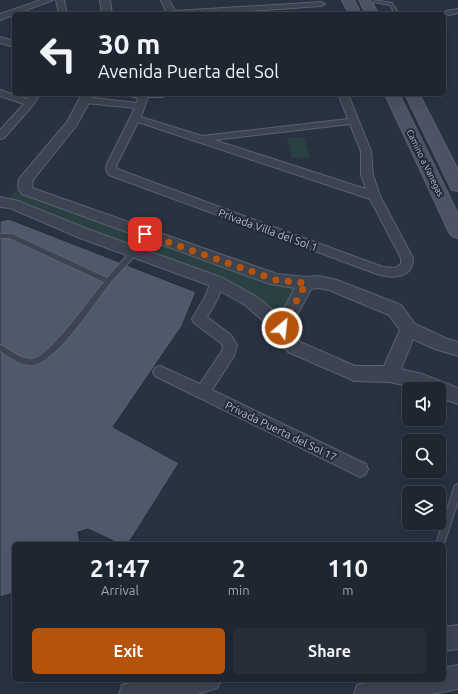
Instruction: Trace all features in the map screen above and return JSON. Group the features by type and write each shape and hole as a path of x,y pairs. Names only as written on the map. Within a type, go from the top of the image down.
{"main road":[{"path":"348,0 354,12"},
{"path":"365,0 371,12"},
{"name":"Camino a Vanegas","path":"393,96 458,230"},
{"name":"Camino a Vanegas","path":"413,96 458,186"}],"street":[{"path":"16,12 49,0"},
{"path":"60,0 62,12"},
{"path":"105,0 107,12"},
{"path":"165,0 171,12"},
{"path":"195,12 298,3 321,4"},
{"path":"449,13 458,11"},
{"path":"0,18 12,14"},
{"path":"0,40 12,43"},
{"path":"0,93 30,103"},
{"path":"0,136 30,103 34,96"},
{"path":"128,96 143,99"},
{"path":"155,96 143,99 90,99 26,179 24,184 27,191 276,280 331,284 395,310 409,329 441,344 458,349"},
{"name":"Privada Villa del Sol 1","path":"143,99 111,166 111,170 113,172 381,271 391,274 401,272 407,266 407,258 374,196 367,175 366,151 344,96"},
{"path":"135,118 201,138 374,196"},
{"path":"201,138 354,121"},
{"path":"2,202 217,282 251,301 282,328 286,337 294,347 354,373 390,374 422,382 458,396"},
{"path":"85,234 101,218"},
{"path":"203,392 229,352 230,345 226,339 199,319 211,298 217,282"},
{"path":"282,328 306,283"},
{"path":"390,374 409,329"},
{"name":"Privada Puerta del Sol 17","path":"160,372 360,469"},
{"path":"446,639 458,636"},
{"path":"446,679 458,677"},
{"path":"132,694 199,682"},
{"path":"366,694 411,690 437,682"}],"lane":[{"path":"365,0 391,4 396,12"},
{"path":"0,236 10,236 108,281"},
{"path":"0,348 25,362 35,362 42,358 64,337 108,281 135,251"},
{"path":"441,542 458,488"}],"green space":[{"path":"287,138 304,138 310,157 292,158"},
{"path":"24,183 101,218 249,271 306,283 282,328 251,301 5,202"}],"building":[{"path":"9,219 196,292 182,326 113,427 179,463 129,542 116,542 88,529 78,532 80,542 12,542 12,594 0,597 0,221"}],"route":[{"path":"145,234 276,280 306,283 282,328"}]}
